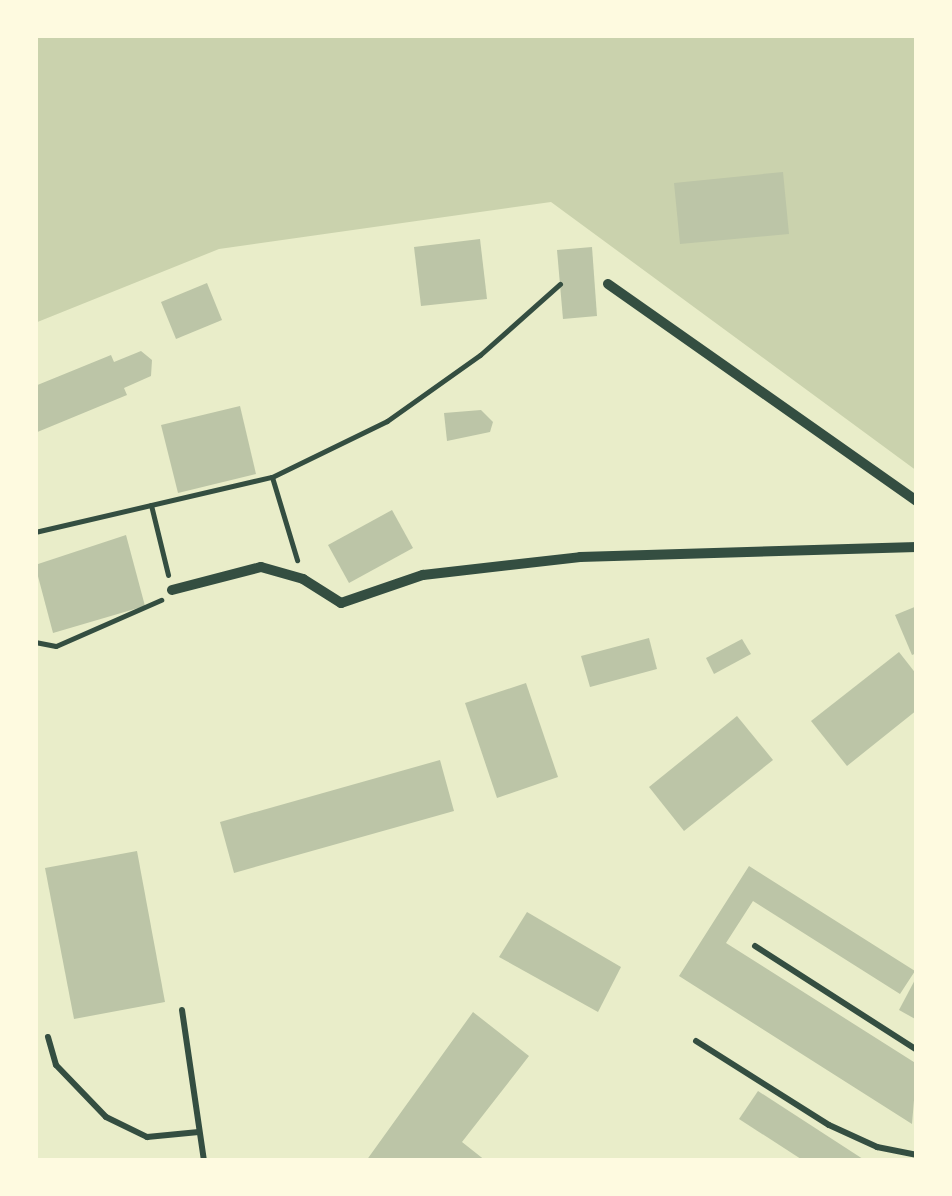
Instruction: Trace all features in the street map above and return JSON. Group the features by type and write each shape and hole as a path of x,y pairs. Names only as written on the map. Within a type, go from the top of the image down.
{"street":[{"path":"608,284 917,501"},
{"path":"172,590 261,567 303,579 341,603 424,575 580,557 917,548"}],"lane":[{"path":"754,946 917,1050"},
{"path":"182,1010 204,1161"},
{"path":"48,1037 56,1065 75,1090 116,1124 148,1137 200,1132"},
{"path":"696,1041 829,1125 877,1147 917,1155"}],"path":[{"path":"35,532 272,477 386,421 480,355 560,284"},
{"path":"272,477 303,579"},
{"path":"35,642 56,646 153,606 172,590 150,505"}],"green space":[{"path":"35,35 917,35 917,471 551,202 219,249 35,323"}],"building":[{"path":"783,172 789,234 680,244 674,183"},
{"path":"480,239 487,299 421,306 414,247"},
{"path":"592,247 597,316 563,319 557,250"},
{"path":"207,283 222,320 176,339 161,302"},
{"path":"141,351 152,360 151,376 124,388 127,395 35,433 35,386 111,355 114,362"},
{"path":"240,406 256,474 178,493 161,425"},
{"path":"481,410 493,422 490,432 447,441 444,413"},
{"path":"392,510 413,548 349,583 328,545"},
{"path":"126,535 145,606 53,633 35,565"},
{"path":"917,606 917,653 912,655 895,615"},
{"path":"649,638 657,669 590,687 581,656"},
{"path":"742,639 751,654 714,674 706,658"},
{"path":"899,652 917,675 917,710 847,766 811,721"},
{"path":"526,683 558,777 497,798 465,703"},
{"path":"737,716 773,760 684,831 649,787"},
{"path":"440,760 454,811 234,873 220,822"},
{"path":"137,851 165,1002 74,1019 45,868"},
{"path":"749,866 915,971 900,994 753,901 726,943 917,1064 912,1124 679,976"},
{"path":"527,912 621,967 598,1012 499,957"},
{"path":"917,976 917,1020 899,1010"},
{"path":"473,1012 529,1056 462,1142 486,1161 366,1161"},
{"path":"758,1091 866,1161 804,1161 739,1119"}]}
